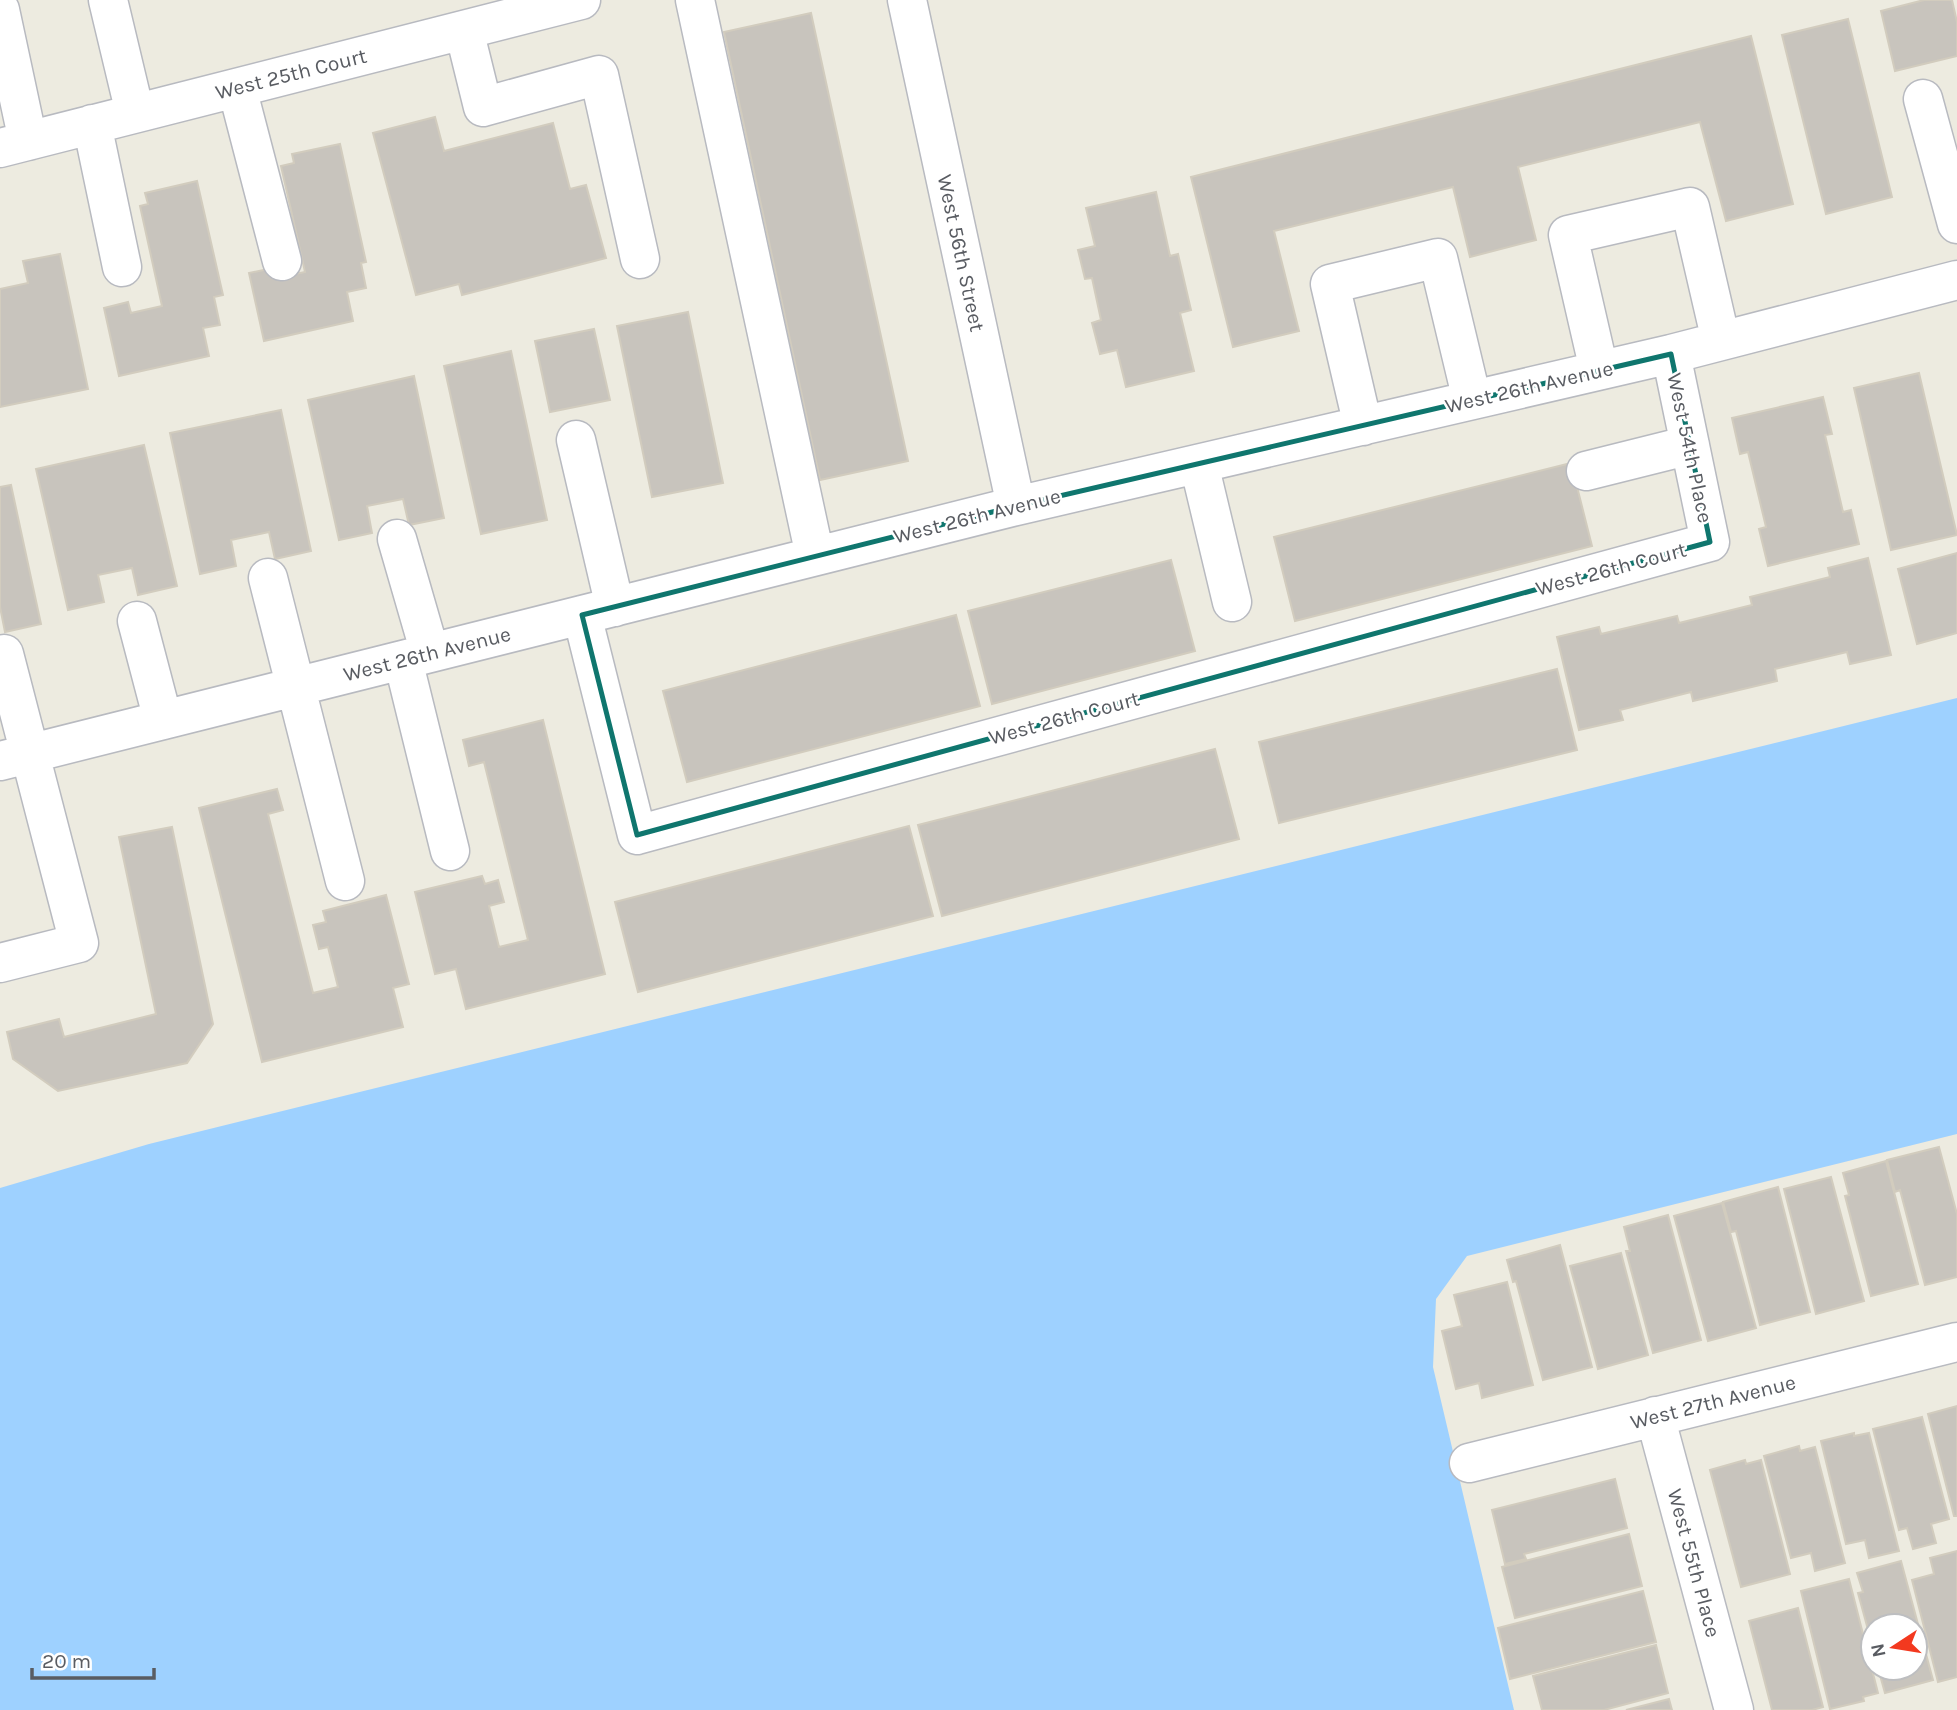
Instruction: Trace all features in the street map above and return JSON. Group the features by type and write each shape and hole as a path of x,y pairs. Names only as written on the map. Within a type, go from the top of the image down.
{"street":[{"path":"108,0 135,113"},
{"name":"West 25th Court","path":"14,144 581,0"},
{"path":"695,0 816,556"},
{"name":"West 56th Street","path":"907,0 1016,506"},
{"path":"2,29 14,144"},
{"path":"464,30 483,107 599,75 640,259"},
{"path":"237,88 282,261"},
{"path":"1923,99 1957,224"},
{"path":"92,124 122,267"},
{"path":"1599,370 1568,235 1690,207 1721,341"},
{"path":"1363,426 1330,284 1438,258 1472,400"},
{"name":"West 26th Avenue","path":"15,758 1016,506 1955,289"},
{"name":"West 54th Place","path":"1671,354 1710,542"},
{"path":"576,440 598,611"},
{"path":"1586,471 1690,445"},
{"path":"1199,464 1232,602"},
{"path":"397,539 450,851"},
{"name":"West 26th Court","path":"598,611 637,835 1710,542"},
{"path":"268,578 345,881"},
{"path":"138,621 163,720"},
{"path":"0,963 79,943 15,758 4,654"},
{"name":"West 27th Avenue","path":"1469,1463 1957,1342"},
{"name":"West 55th Place","path":"1655,1416 1734,1710"}],"highlighted area":[{"path":"1671,354 1710,542 637,835 582,615 1016,506"}],"water":[{"path":"1957,698 1957,1134 1467,1256 1436,1299 1433,1367 1514,1710 0,1710 0,1188 149,1144"}],"building":[{"path":"1924,0 1952,0 1957,22 1957,56 1895,71 1881,11"},
{"path":"811,13 908,461 820,480 724,32"},
{"path":"1848,19 1892,197 1826,214 1782,35"},
{"path":"1751,36 1793,204 1726,221 1700,122 1518,167 1536,240 1470,257 1453,187 1274,231 1299,331 1233,347 1191,177"},
{"path":"435,117 444,151 553,123 570,189 586,185 606,258 462,295 459,284 416,295 373,133"},
{"path":"340,144 366,262 361,263 366,288 347,292 353,321 264,341 249,273 278,267 280,277 305,272 281,166 294,163 292,154"},
{"path":"197,181 223,295 214,297 220,325 203,328 209,356 119,376 104,308 128,302 131,313 162,306 140,206 148,204 145,193"},
{"path":"1156,192 1170,256 1178,254 1191,310 1180,313 1194,371 1126,387 1117,350 1100,354 1092,323 1101,320 1092,278 1085,279 1078,250 1095,246 1086,208"},
{"path":"60,254 88,389 0,407 0,289 28,283 23,261"},
{"path":"688,312 723,483 652,497 617,326"},
{"path":"594,329 610,400 550,412 535,341"},
{"path":"511,351 547,520 481,534 444,366"},
{"path":"1919,373 1957,535 1891,550 1854,388"},
{"path":"414,376 444,518 409,525 403,499 367,506 372,533 339,540 308,400"},
{"path":"1823,397 1832,434 1825,435 1843,512 1851,510 1859,544 1768,566 1759,529 1766,527 1748,452 1740,454 1732,418"},
{"path":"281,410 311,551 275,559 269,532 231,540 236,566 200,574 170,433"},
{"path":"144,445 177,586 138,595 132,568 98,575 104,602 68,610 36,469"},
{"path":"1571,463 1592,546 1295,621 1274,537"},
{"path":"11,485 41,624 5,632 0,607 0,487"},
{"path":"1957,553 1957,633 1917,644 1898,569"},
{"path":"1868,558 1891,655 1850,664 1847,652 1775,669 1777,681 1693,701 1691,692 1620,710 1623,720 1579,730 1557,637 1599,627 1601,634 1677,616 1679,623 1752,605 1750,597 1830,577 1828,568"},
{"path":"1171,560 1195,651 992,704 968,611"},
{"path":"956,615 980,706 687,782 663,691"},
{"path":"1557,669 1577,750 1279,823 1259,742"},
{"path":"543,720 605,974 466,1009 456,969 435,974 415,892 482,876 485,884 498,880 504,902 489,906 499,947 528,940 484,762 469,766 463,740"},
{"path":"1215,749 1239,839 942,916 918,825"},
{"path":"277,789 283,810 268,814 313,993 338,987 328,947 319,949 313,925 326,922 323,911 386,895 409,984 393,988 403,1027 262,1062 199,808"},
{"path":"909,826 933,916 638,992 615,902"},
{"path":"172,827 213,1024 187,1063 58,1091 13,1059 7,1032 59,1019 64,1037 156,1014 119,837"},
{"path":"1939,1147 1957,1214 1957,1277 1925,1285 1900,1190 1895,1192 1887,1160"},
{"path":"1886,1161 1918,1284 1871,1296 1845,1196 1849,1195 1843,1173"},
{"path":"1831,1177 1864,1301 1816,1314 1784,1189"},
{"path":"1778,1187 1810,1312 1760,1325 1736,1231 1731,1232 1723,1202"},
{"path":"1722,1203 1756,1328 1708,1341 1674,1216"},
{"path":"1668,1215 1701,1340 1653,1353 1626,1251 1630,1251 1624,1227"},
{"path":"1560,1245 1592,1367 1543,1380 1516,1281 1513,1282 1507,1260"},
{"path":"1621,1253 1648,1355 1598,1369 1570,1266"},
{"path":"1507,1282 1533,1385 1482,1398 1479,1383 1456,1389 1442,1331 1462,1326 1454,1295"},
{"path":"1957,1406 1957,1516 1954,1516 1928,1414"},
{"path":"1922,1417 1949,1519 1931,1524 1936,1543 1913,1549 1907,1528 1899,1530 1873,1429"},
{"path":"1854,1433 1854,1436 1869,1433 1899,1551 1869,1558 1865,1540 1846,1544 1821,1441"},
{"path":"1799,1446 1800,1451 1815,1447 1845,1563 1815,1571 1811,1553 1791,1558 1764,1456"},
{"path":"1745,1460 1746,1464 1761,1460 1790,1574 1741,1587 1710,1470"},
{"path":"1615,1479 1627,1528 1524,1554 1526,1559 1505,1564 1492,1510"},
{"path":"1629,1534 1642,1586 1515,1618 1502,1567"},
{"path":"1957,1551 1957,1677 1938,1682 1929,1647 1929,1612 1920,1612 1912,1580 1934,1574 1930,1558"},
{"path":"1901,1561 1915,1612 1863,1612 1858,1593 1863,1592 1857,1573"},
{"path":"1849,1579 1859,1618 1859,1682 1875,1682 1878,1693 1863,1697 1864,1701 1830,1709 1801,1591"},
{"path":"1643,1591 1656,1642 1510,1679 1498,1628"},
{"path":"1798,1608 1823,1707 1812,1710 1772,1710 1749,1621"},
{"path":"1656,1645 1668,1693 1604,1710 1542,1710 1533,1676"},
{"path":"1929,1665 1933,1680 1929,1681"},
{"path":"1882,1682 1926,1682 1885,1693"},
{"path":"1669,1699 1672,1710 1626,1710"}]}
